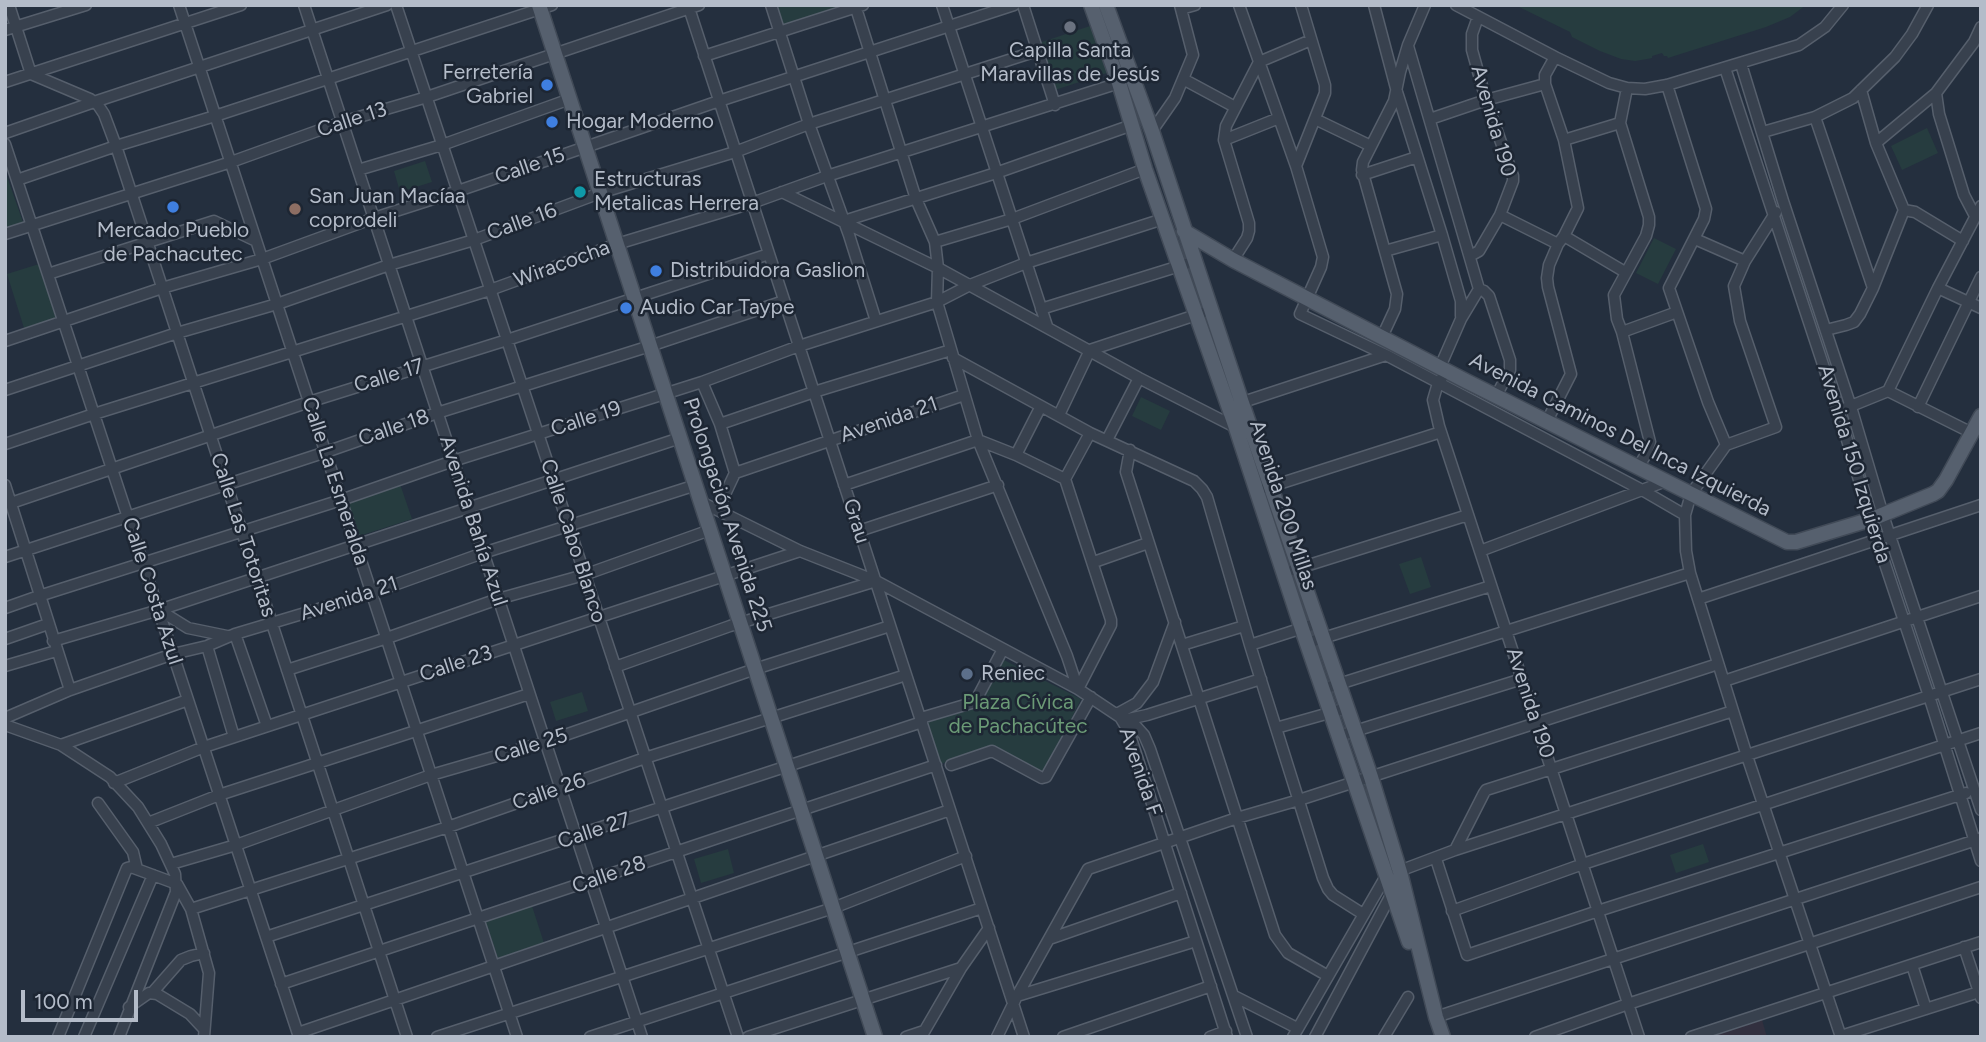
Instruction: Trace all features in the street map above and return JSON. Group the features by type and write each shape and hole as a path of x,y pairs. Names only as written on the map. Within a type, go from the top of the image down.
{"main road":[{"name":"Avenida 200 Millas","path":"1091,5 1196,315 1235,405 1253,437 1283,573 1355,782 1394,874 1392,893 1443,1037"},
{"path":"1106,5 1212,310 1235,405"},
{"name":"Prolongación Avenida 225","path":"544,7 555,54 875,1037"},
{"name":"Avenida Caminos Del Inca Izquierda","path":"1163,219 1233,260 1445,370 1787,542 1877,517 1938,491 1976,429 1981,416"},
{"name":"Avenida 200 Millas","path":"1235,405 1236,428 1299,568 1371,777 1394,874 1436,1017"}],"street":[{"path":"9,5 10,29 32,74 94,102"},
{"path":"10,29 86,5"},
{"name":"Calle La Esmeralda","path":"179,5 517,1037"},
{"path":"5,82 241,5"},
{"name":"Avenida Bahía Azul","path":"304,5 642,1037"},
{"path":"5,133 387,5"},
{"name":"Calle Cabo Blanco","path":"396,5 738,1037"},
{"path":"771,5 876,321"},
{"path":"942,5 1047,327"},
{"name":"Calle 15","path":"5,341 162,288 262,258 585,146 1014,5"},
{"path":"1023,5 1055,104"},
{"path":"1152,131 1175,98 1193,55 1181,7 1195,5"},
{"path":"1239,5 1296,166 1323,257 1308,299"},
{"path":"1374,5 1397,92 1461,301 1461,319"},
{"path":"1382,337 1397,302 1397,294 1362,175 1363,162 1394,101 1408,45 1425,5"},
{"path":"1456,5 1609,83 1645,89 1741,64 1799,45 1825,27 1843,5"},
{"path":"1763,132 1815,117 1841,105 1861,90 1895,57 1928,5"},
{"name":"Calle 13","path":"5,234 230,162 342,122 427,97 692,6"},
{"name":"Grau","path":"692,6 704,56 982,908 1016,1000 1024,1037"},
{"path":"704,56 858,6 916,199 935,242 938,268 937,302 978,440 1078,689"},
{"path":"1296,166 1323,99 1325,85 1303,6"},
{"path":"17,180 544,7"},
{"name":"Avenida 190","path":"1470,256 1479,251 1500,215 1512,186 1513,176 1486,100 1471,43 1478,17"},
{"path":"1876,143 1936,93 1974,42 1981,27"},
{"path":"1233,260 1250,231 1224,140 1226,126 1259,62 1311,40"},
{"path":"1974,42 1981,55"},
{"path":"1408,45 1479,289 1461,319 1445,370 1437,383"},
{"name":"Calle 16","path":"5,390 474,240 600,193 735,152 809,124 1037,51"},
{"path":"1547,421 1571,374 1547,278 1549,265 1578,208 1564,140 1545,84 1545,75 1555,57"},
{"name":"Avenida 150 Izquierda","path":"1741,64 1851,407 1877,517 1877,540 1944,746 1978,840 1981,861"},
{"name":"Avenida 150 Izquierda","path":"1725,68 1838,410 1877,517 1890,536 1958,742 1975,781 1980,807"},
{"path":"1183,79 1235,107"},
{"name":"Wiracocha","path":"5,444 490,290 617,244 752,203 827,176 1119,83"},
{"path":"1430,119 1545,84"},
{"path":"1667,85 1706,209 1695,239 1670,288 1707,402 1726,445"},
{"path":"1627,88 1620,123 1649,217 1646,236 1615,295 1617,319 1650,442 1638,467"},
{"path":"1826,330 1854,322 1860,314 1904,210 1876,143 1861,90"},
{"path":"1838,410 1888,391 1978,211 1964,195 1939,114 1936,93"},
{"path":"358,170 442,145 570,99"},
{"name":"Calle Las Totoritas","path":"94,102 104,114 116,146 407,1037"},
{"path":"1815,117 1873,288"},
{"path":"1224,140 1279,118"},
{"path":"1315,119 1371,146"},
{"path":"1564,140 1620,123"},
{"path":"844,221 996,173 1132,125"},
{"name":"Calle Costa Azul","path":"5,144 298,1035"},
{"path":"1362,175 1417,157"},
{"path":"935,242 1012,219 1145,169"},
{"path":"782,192 938,268 1253,437"},
{"path":"1783,201 1745,261 1734,286 1737,308 1776,427 1726,445 1691,494 1685,515 1690,573 1747,756 1841,1036 1980,995 1964,947"},
{"path":"1904,210 1915,212 1963,241"},
{"path":"1500,215 1561,240 1625,272"},
{"name":"Calle 19","path":"5,608 702,382 799,346 937,302 970,285 1026,263 1163,219"},
{"path":"48,274 214,221 256,241"},
{"path":"1385,251 1442,235"},
{"path":"1695,239 1745,261"},
{"name":"Calle 17","path":"11,503 309,402 769,254"},
{"path":"1041,309 1195,261"},
{"path":"1919,407 1981,277"},
{"path":"1938,288 1981,308"},
{"path":"1479,289 1489,296 1510,360 1510,370 1496,396"},
{"name":"Avenida Caminos Del Inca Izquierda","path":"1308,299 1300,314 1386,355 1685,515"},
{"name":"Calle 18","path":"5,557 784,301"},
{"path":"1059,415 1090,350 1212,310"},
{"path":"1622,332 1677,312"},
{"path":"720,424 814,392 952,354 1090,433 1194,481 1207,497 1244,626 1328,889 1363,914"},
{"path":"1235,405 1386,355"},
{"path":"1107,440 1139,378"},
{"path":"702,382 720,424 735,473 718,509"},
{"name":"Avenida 190","path":"1437,383 1433,400 1441,432 1639,1037"},
{"path":"1888,391 1919,407 1976,429"},
{"name":"Avenida 21","path":"735,473 964,395"},
{"path":"1016,455 1041,406"},
{"path":"1264,489 1441,432"},
{"path":"1065,479 1090,433"},
{"path":"5,666 159,610 680,439"},
{"path":"844,485 978,440 1065,479 1111,615 1111,625 1078,689"},
{"path":"1129,450 1126,472 1275,935 1288,953 1328,976"},
{"path":"1480,551 1667,481"},
{"path":"5,485 70,690"},
{"name":"Avenida 21","path":"5,718 70,690 173,654 372,593 483,553 696,485"},
{"path":"859,531 998,485"},
{"name":"Avenida F","path":"701,502 800,551 876,581 1078,689 1120,717 1227,1034"},
{"path":"1698,599 1981,505"},
{"path":"1283,573 1468,515"},
{"path":"287,670 498,599 584,575 710,530"},
{"path":"1094,562 1148,543"},
{"name":"Calle 23","path":"114,783 204,747 800,551"},
{"path":"1323,689 1690,573"},
{"path":"615,667 740,623 876,581"},
{"path":"1250,645 1304,636 1323,638 1491,586"},
{"path":"1724,681 1981,596"},
{"path":"159,610 188,628 232,636 267,726"},
{"path":"1120,717 1137,703 1153,682 1175,622"},
{"path":"1304,636 1318,623"},
{"path":"5,639 48,624"},
{"name":"Calle 25","path":"171,864 236,845 431,775 545,742 755,669 890,626"},
{"path":"1182,645 1244,626"},
{"path":"206,646 234,737"},
{"name":"Calle 27","path":"266,937 788,768 975,702 1003,649"},
{"path":"998,1037 1088,869 1237,818 1718,664"},
{"name":"Calle 26","path":"191,909 448,827 645,758 906,675"},
{"path":"1120,717 1147,715 1261,679"},
{"path":"1339,736 1522,679"},
{"path":"1234,996 1295,1032 1363,914 1394,874 1455,850 1981,679"},
{"path":"148,823 219,795 529,694"},
{"path":"951,765 992,751 1042,778 1046,777 1091,697"},
{"path":"61,745 188,700"},
{"path":"1276,728 1347,708"},
{"path":"1455,850 1486,790 1733,711"},
{"path":"1120,717 1135,725 1144,735 1247,1037"},
{"path":"5,725 61,745 110,777 138,807 162,844 177,884 191,909 209,973 204,1033"},
{"path":"1452,911 1583,864 1981,733"},
{"name":"Calle 28","path":"282,984 936,765"},
{"path":"1436,859 1466,955 1961,794 1975,781"},
{"path":"98,803 133,852 137,869"},
{"path":"298,1035 950,810"},
{"path":"1436,1017 1978,840"},
{"path":"437,1037 833,908 965,856"},
{"path":"58,1037 127,869 131,867 177,884"},
{"path":"85,1037 153,875"},
{"path":"123,1035 129,1007 177,884"},
{"path":"1535,1037 1981,887"},
{"path":"1049,939 1181,893"},
{"path":"1315,1037 1392,893"},
{"path":"590,1037 982,908"},
{"path":"906,1037 922,1034 961,968 989,928"},
{"path":"1016,1000 1196,941"},
{"path":"1691,1037 1981,942"},
{"path":"152,993 181,960 204,953"},
{"path":"1912,965 1926,1009"},
{"path":"748,1037 961,968"},
{"path":"1063,1037 1210,986"},
{"path":"129,1007 145,995 152,993 162,996 190,1014 204,1033"},
{"path":"1384,1037 1408,997"},
{"path":"1210,1037 1227,1034"}],"shaded area":[{"path":"1762,1020 1767,1037 1707,1037"}],"green space":[{"path":"774,5 852,5 782,30"},
{"path":"1515,5 1806,5 1790,17 1766,27 1668,58 1662,53 1635,61 1600,51 1572,37 1570,32"},
{"path":"1090,26 1110,72 1055,90 1039,43"},
{"path":"1927,128 1938,153 1902,170 1891,146"},
{"path":"425,161 432,182 400,192 394,171"},
{"path":"5,171 23,222 5,228"},
{"path":"1654,238 1676,249 1658,284 1636,273"},
{"path":"39,264 56,318 24,328 7,274"},
{"path":"1141,397 1170,411 1161,430 1132,416"},
{"path":"400,484 412,519 356,537 345,501"},
{"path":"1421,557 1431,587 1410,594 1399,564"},
{"name":"Plaza Cívica de Pachacútec","path":"1000,658 1081,699 1044,774 990,747 938,765 924,721 977,703"},
{"path":"582,692 588,711 556,721 550,702"},
{"path":"1703,844 1709,862 1676,873 1670,855"},
{"path":"728,849 734,873 701,883 694,859"},
{"path":"532,906 544,943 498,958 486,922"}],"place":[{"name":"Capilla Santa Maravillas de Jesús","path":"1070,27"},
{"name":"Ferretería Gabriel","path":"547,85"},
{"name":"Hogar Moderno","path":"552,122"},
{"name":"Estructuras Metalicas Herrera","path":"580,192"},
{"name":"Mercado Pueblo de Pachacutec","path":"173,207"},
{"name":"San Juan Macíaa coprodeli","path":"295,209"},
{"name":"Distribuidora Gaslion","path":"656,271"},
{"name":"Audio Car Taype","path":"626,308"},
{"name":"Reniec","path":"967,674"}]}
